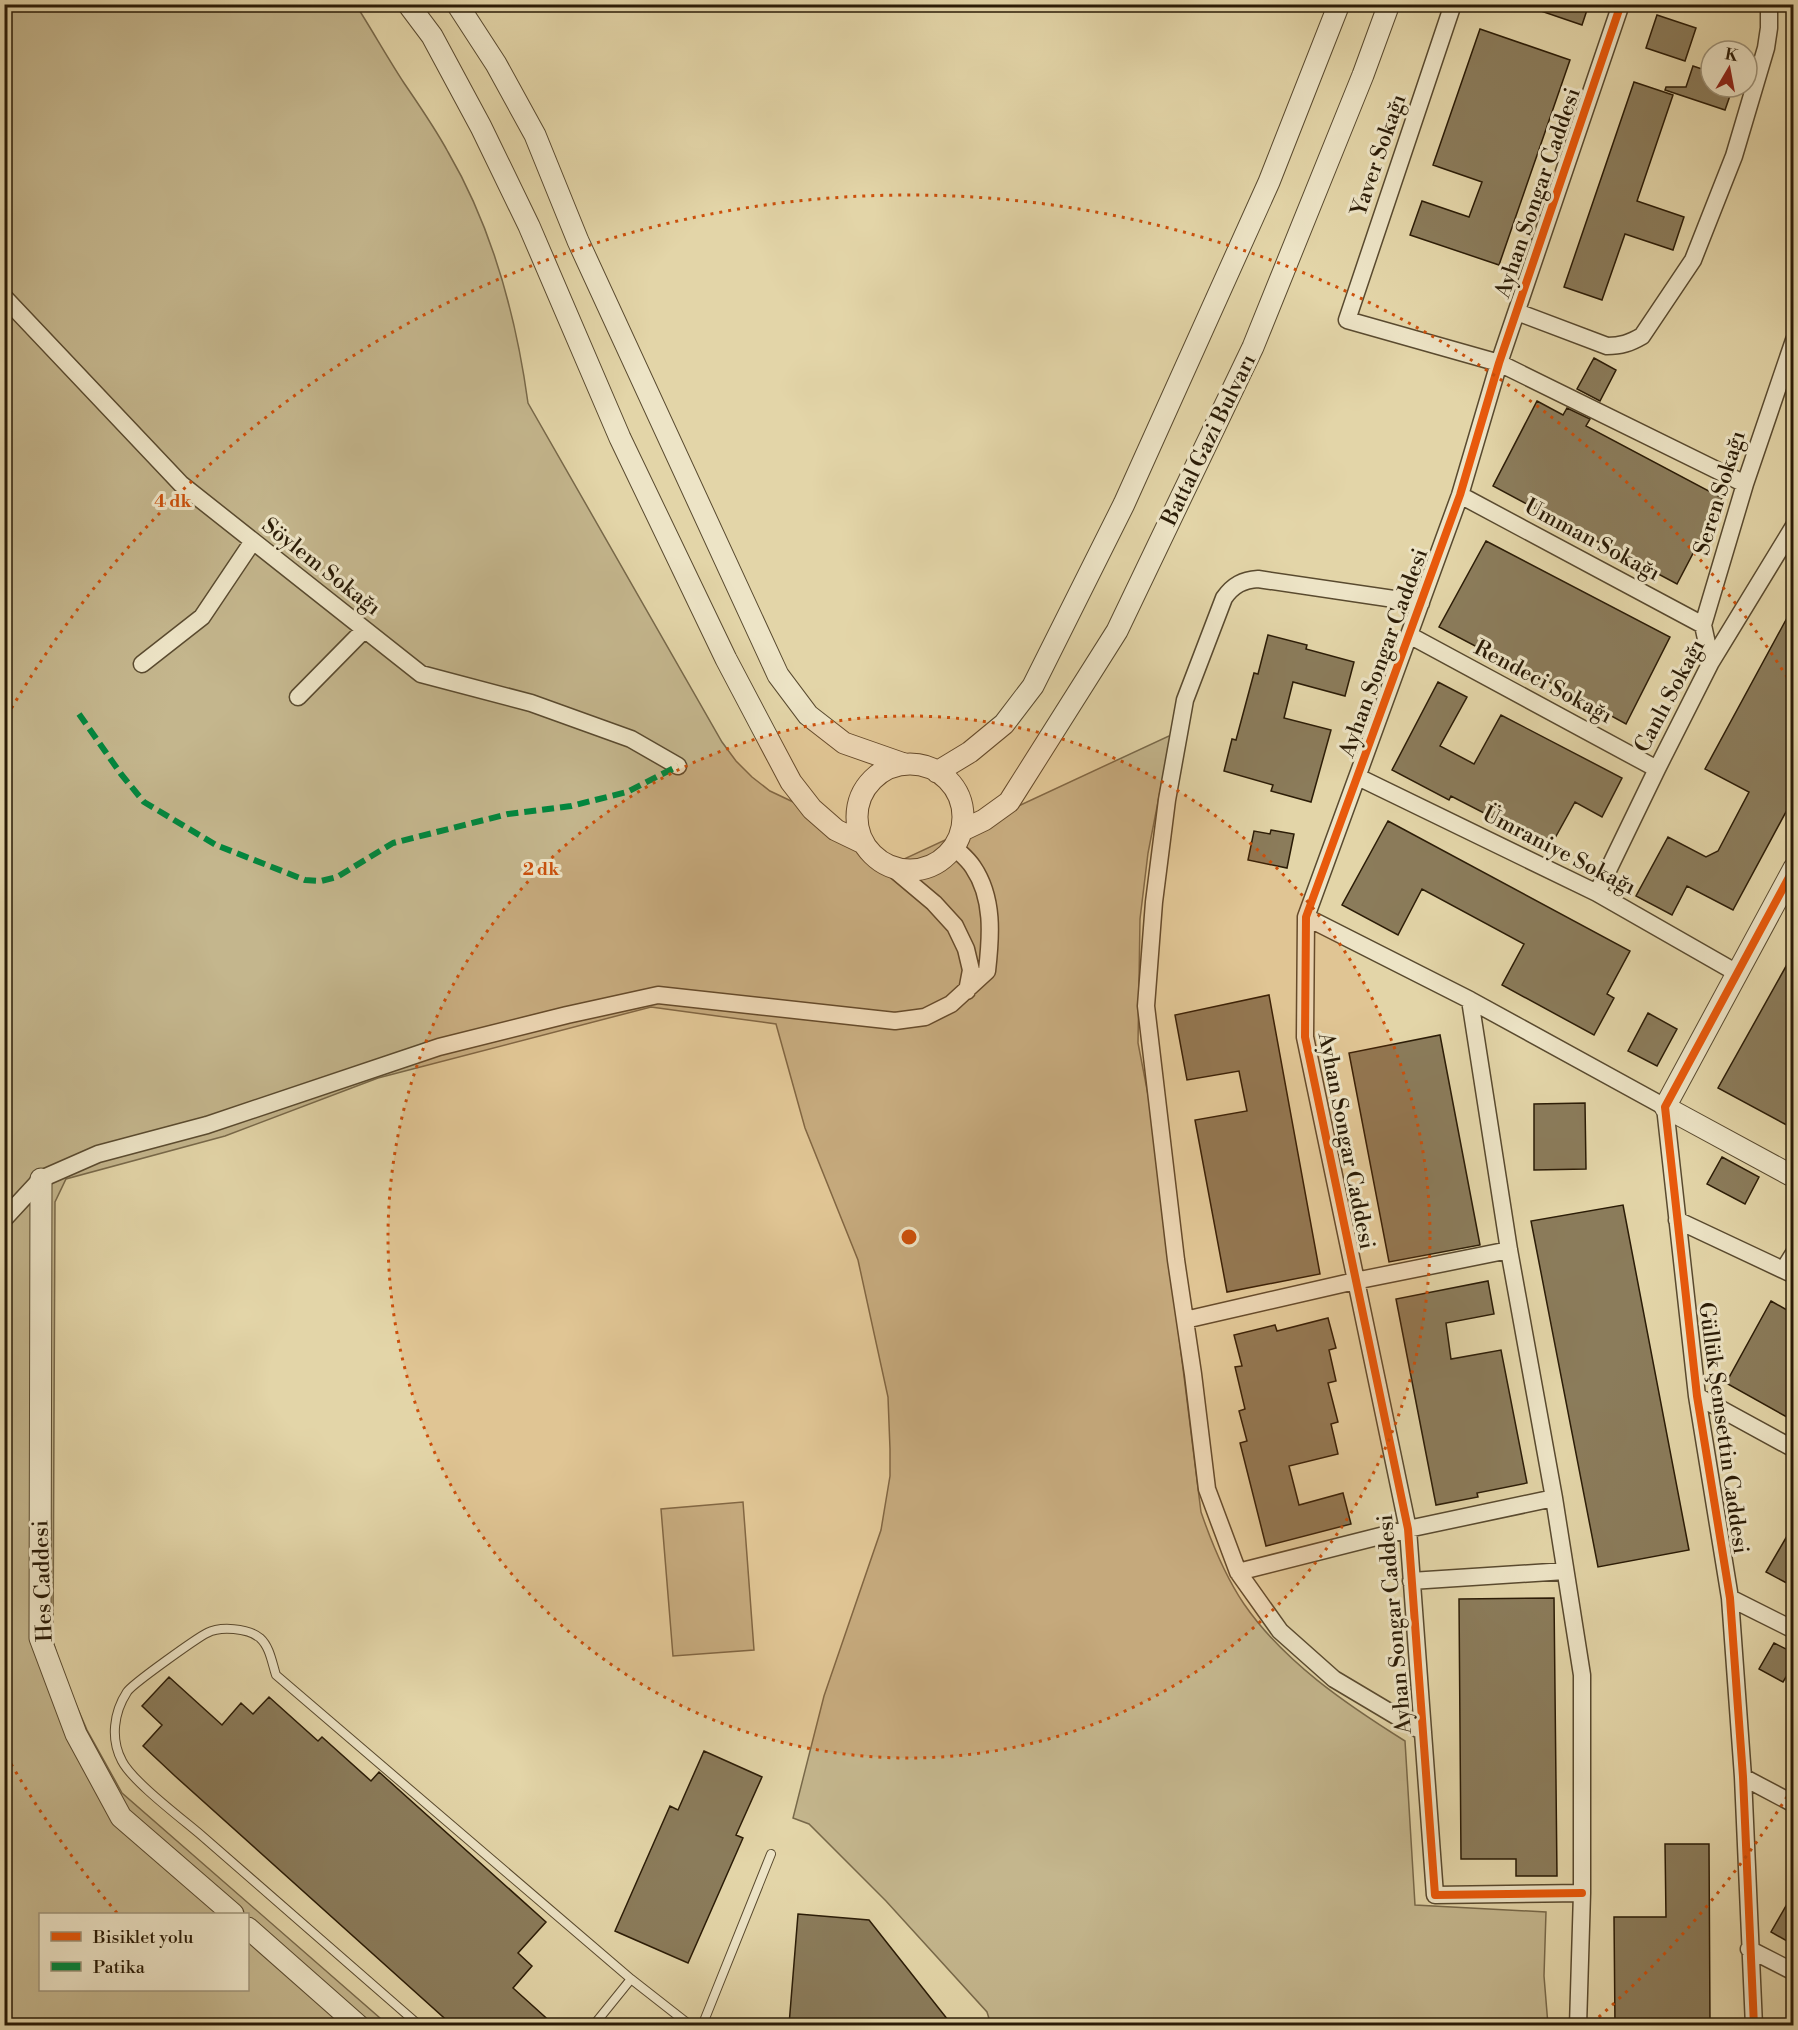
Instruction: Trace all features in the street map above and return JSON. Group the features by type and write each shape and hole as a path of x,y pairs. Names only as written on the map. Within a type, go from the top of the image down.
{"street":[{"path":"408,4 432,36 491,147 529,226 620,438 726,659 775,753 791,782 812,809 836,830 863,843"},
{"path":"457,4 496,64 535,135 578,241 778,675 808,715 844,743 904,764 921,765 937,772 950,783 959,797 963,814 957,839 941,859 925,867 908,869 890,866"},
{"path":"937,772 970,752 1004,724 1033,686 1124,504 1264,192 1339,4"},
{"name":"Battal Gazi Bulvarı","path":"957,839 1009,802 1117,631 1253,347 1363,75 1389,4"},
{"name":"Yaver Sokağı","path":"1454,4 1347,320 1499,363"},
{"name":"Ayhan Songar Caddesi","path":"1582,1893 1435,1895 1407,1529 1305,1037 1306,917 1460,495 1499,363 1621,4"},
{"path":"1516,312 1607,346 1626,345 1642,336 1693,260 1734,156 1766,48 1769,4"},
{"name":"Söylem Sokağı","path":"4,297 181,484 421,674 542,706 631,739 678,766"},
{"name":"Seren Sokağı","path":"1711,662 1703,625 1745,484 1794,340"},
{"path":"1499,363 1745,484"},
{"name":"Umman Sokağı","path":"1460,495 1703,625"},
{"name":"Canlı Sokağı","path":"1597,893 1711,662 1794,525"},
{"path":"142,664 202,617 253,541"},
{"path":"1421,603 1258,579 1247,580 1230,590 1224,598 1185,700 1165,812 1154,902 1146,1006 1176,1260 1207,1489 1238,1572 1280,1631 1334,1679 1423,1732"},
{"path":"298,697 364,630"},
{"name":"Rendeci Sokağı","path":"1409,635 1657,769"},
{"path":"904,764 888,768 873,778 863,792 857,809 857,826 863,843 875,857 890,866 934,903 956,926 966,949 971,970 967,991"},
{"name":"Ümraniye Sokağı","path":"1358,777 1597,893 1737,973"},
{"path":"4,1219 41,1179 99,1154 207,1125 439,1047 658,995 895,1021 925,1017 951,1004 987,971 991,937 987,894 957,839"},
{"path":"1665,1107 1794,868"},
{"path":"1306,917 1470,1000 1794,1177"},
{"path":"1470,1000 1509,1251 1554,1498 1582,1675 1582,1893 1578,2025"},
{"name":"Güllük Şemsettin Caddesi","path":"1665,1107 1697,1396 1730,1598 1743,1777 1754,2025"},
{"name":"Hes Caddesi","path":"41,1179 40,1638 76,1734 121,1816 232,1913"},
{"path":"1677,1220 1789,1272 1794,1253"},
{"path":"1185,1320 1355,1281 1509,1251"},
{"path":"1697,1396 1794,1449"},
{"path":"1238,1572 1407,1529 1554,1498"},
{"path":"1411,1581 1565,1571"},
{"path":"1730,1598 1794,1630"},
{"path":"1743,1777 1794,1804"},
{"path":"249,1929 359,2025"},
{"path":"1749,1949 1794,1972"}],"lane":[{"path":"420,2025 128,1771 122,1761 114,1728 116,1716 128,1690 208,1632 232,1629 260,1638 270,1654 276,1675 631,1979 691,2025"},
{"path":"702,2025 771,1854"},
{"path":"593,2025 631,1979"}],"shaded area":[{"path":"5,5 356,5 443,143 478,211 509,306 528,403 722,742 736,761 770,791 808,809 885,868 1171,735 1148,853 1140,919 1138,1043 1150,1105 1201,1512 1225,1571 1244,1604 1260,1625 1278,1645 1317,1680 1405,1741 1415,1905 1546,1912 1544,1976 1548,2025 991,2025 987,2012 886,1901 809,1824 793,1818 824,1696 881,1530 890,1476 888,1397 858,1260 805,1128 776,1024 651,1007 378,1078 225,1136 66,1179 55,1202 53,1641 62,1672 87,1730 122,1793 388,2025 5,2026"},
{"path":"743,1502 754,1650 673,1656 661,1509"}],"building":[{"path":"1532,4 1589,4 1582,25 1532,8"},
{"path":"1657,15 1696,28 1685,61 1646,48"},
{"path":"1480,29 1570,60 1499,265 1410,235 1422,201 1469,217 1482,182 1433,165"},
{"path":"1693,66 1699,68 1699,99 1729,99 1725,110 1665,90 1666,87 1686,87"},
{"path":"1634,82 1673,95 1637,201 1684,217 1673,250 1625,234 1602,300 1564,287"},
{"path":"1594,358 1616,370 1600,401 1577,389"},
{"path":"1537,401 1563,415 1567,408 1590,419 1586,426 1722,498 1677,584 1493,486"},
{"path":"1486,541 1670,637 1626,724 1498,654 1496,657 1439,627"},
{"path":"1794,605 1794,797 1733,910 1687,886 1672,915 1636,896 1668,837 1706,857 1718,851 1749,792 1705,769"},
{"path":"1268,635 1307,645 1306,649 1354,662 1345,696 1293,682 1284,718 1331,730 1311,802 1271,791 1273,785 1224,771 1232,739 1236,740 1254,673 1258,674"},
{"path":"1438,682 1467,697 1440,746 1474,764 1501,715 1622,778 1602,817 1575,802 1550,847 1451,796 1449,800 1392,770"},
{"path":"1388,821 1630,951 1607,994 1614,998 1594,1035 1502,985 1524,944 1422,889 1398,935 1342,905"},
{"path":"1271,830 1294,834 1287,868 1248,860 1254,831 1270,834"},
{"path":"1794,952 1794,1129 1718,1088"},
{"path":"1269,995 1320,1274 1227,1292 1195,1120 1247,1111 1239,1071 1187,1080 1175,1015"},
{"path":"1648,1013 1677,1029 1657,1066 1628,1051"},
{"path":"1440,1035 1480,1245 1389,1262 1349,1053"},
{"path":"1585,1103 1586,1169 1534,1170 1534,1104"},
{"path":"1722,1157 1759,1177 1745,1204 1707,1184"},
{"path":"1623,1205 1689,1550 1598,1567 1531,1221"},
{"path":"1488,1281 1494,1314 1446,1323 1451,1359 1501,1350 1527,1483 1477,1493 1478,1497 1436,1505 1396,1299"},
{"path":"1771,1301 1794,1314 1794,1421 1726,1383"},
{"path":"1328,1318 1336,1348 1329,1350 1336,1381 1328,1383 1338,1422 1331,1424 1338,1454 1289,1466 1299,1505 1343,1493 1351,1524 1266,1546 1240,1443 1247,1441 1239,1411 1245,1409 1235,1367 1242,1366 1234,1335 1275,1325 1277,1331"},
{"path":"1794,1524 1794,1587 1766,1572"},
{"path":"1554,1598 1557,1876 1516,1876 1516,1859 1461,1859 1459,1599"},
{"path":"1774,1643 1794,1653 1794,1664 1783,1682 1759,1669"},
{"path":"169,1677 222,1725 241,1703 253,1714 269,1697 318,1741 322,1737 371,1781 379,1772 546,1922 518,1953 532,1966 513,1988 554,2025 452,2025 175,1776 143,1746 162,1725 142,1706"},
{"path":"704,1751 762,1777 736,1835 743,1838 688,1963 615,1931 670,1806 678,1810"},
{"path":"1665,1844 1709,1844 1710,2025 1615,2025 1614,1917 1666,1917"},
{"path":"1794,1892 1794,1945 1771,1932"},
{"path":"798,1914 869,1920 952,2025 789,2025"}],"marked path":[{"path":"79,714 121,774 144,802 216,845 305,880 321,881 337,877 393,843 508,814 571,806 627,792 678,766"}],"cycle path":[{"path":"1582,1893 1435,1895 1408,1529 1305,1037 1306,917 1460,495 1499,363 1621,4"},
{"path":"1754,2026 1743,1777 1730,1598 1697,1396 1665,1107 1794,868"}]}
